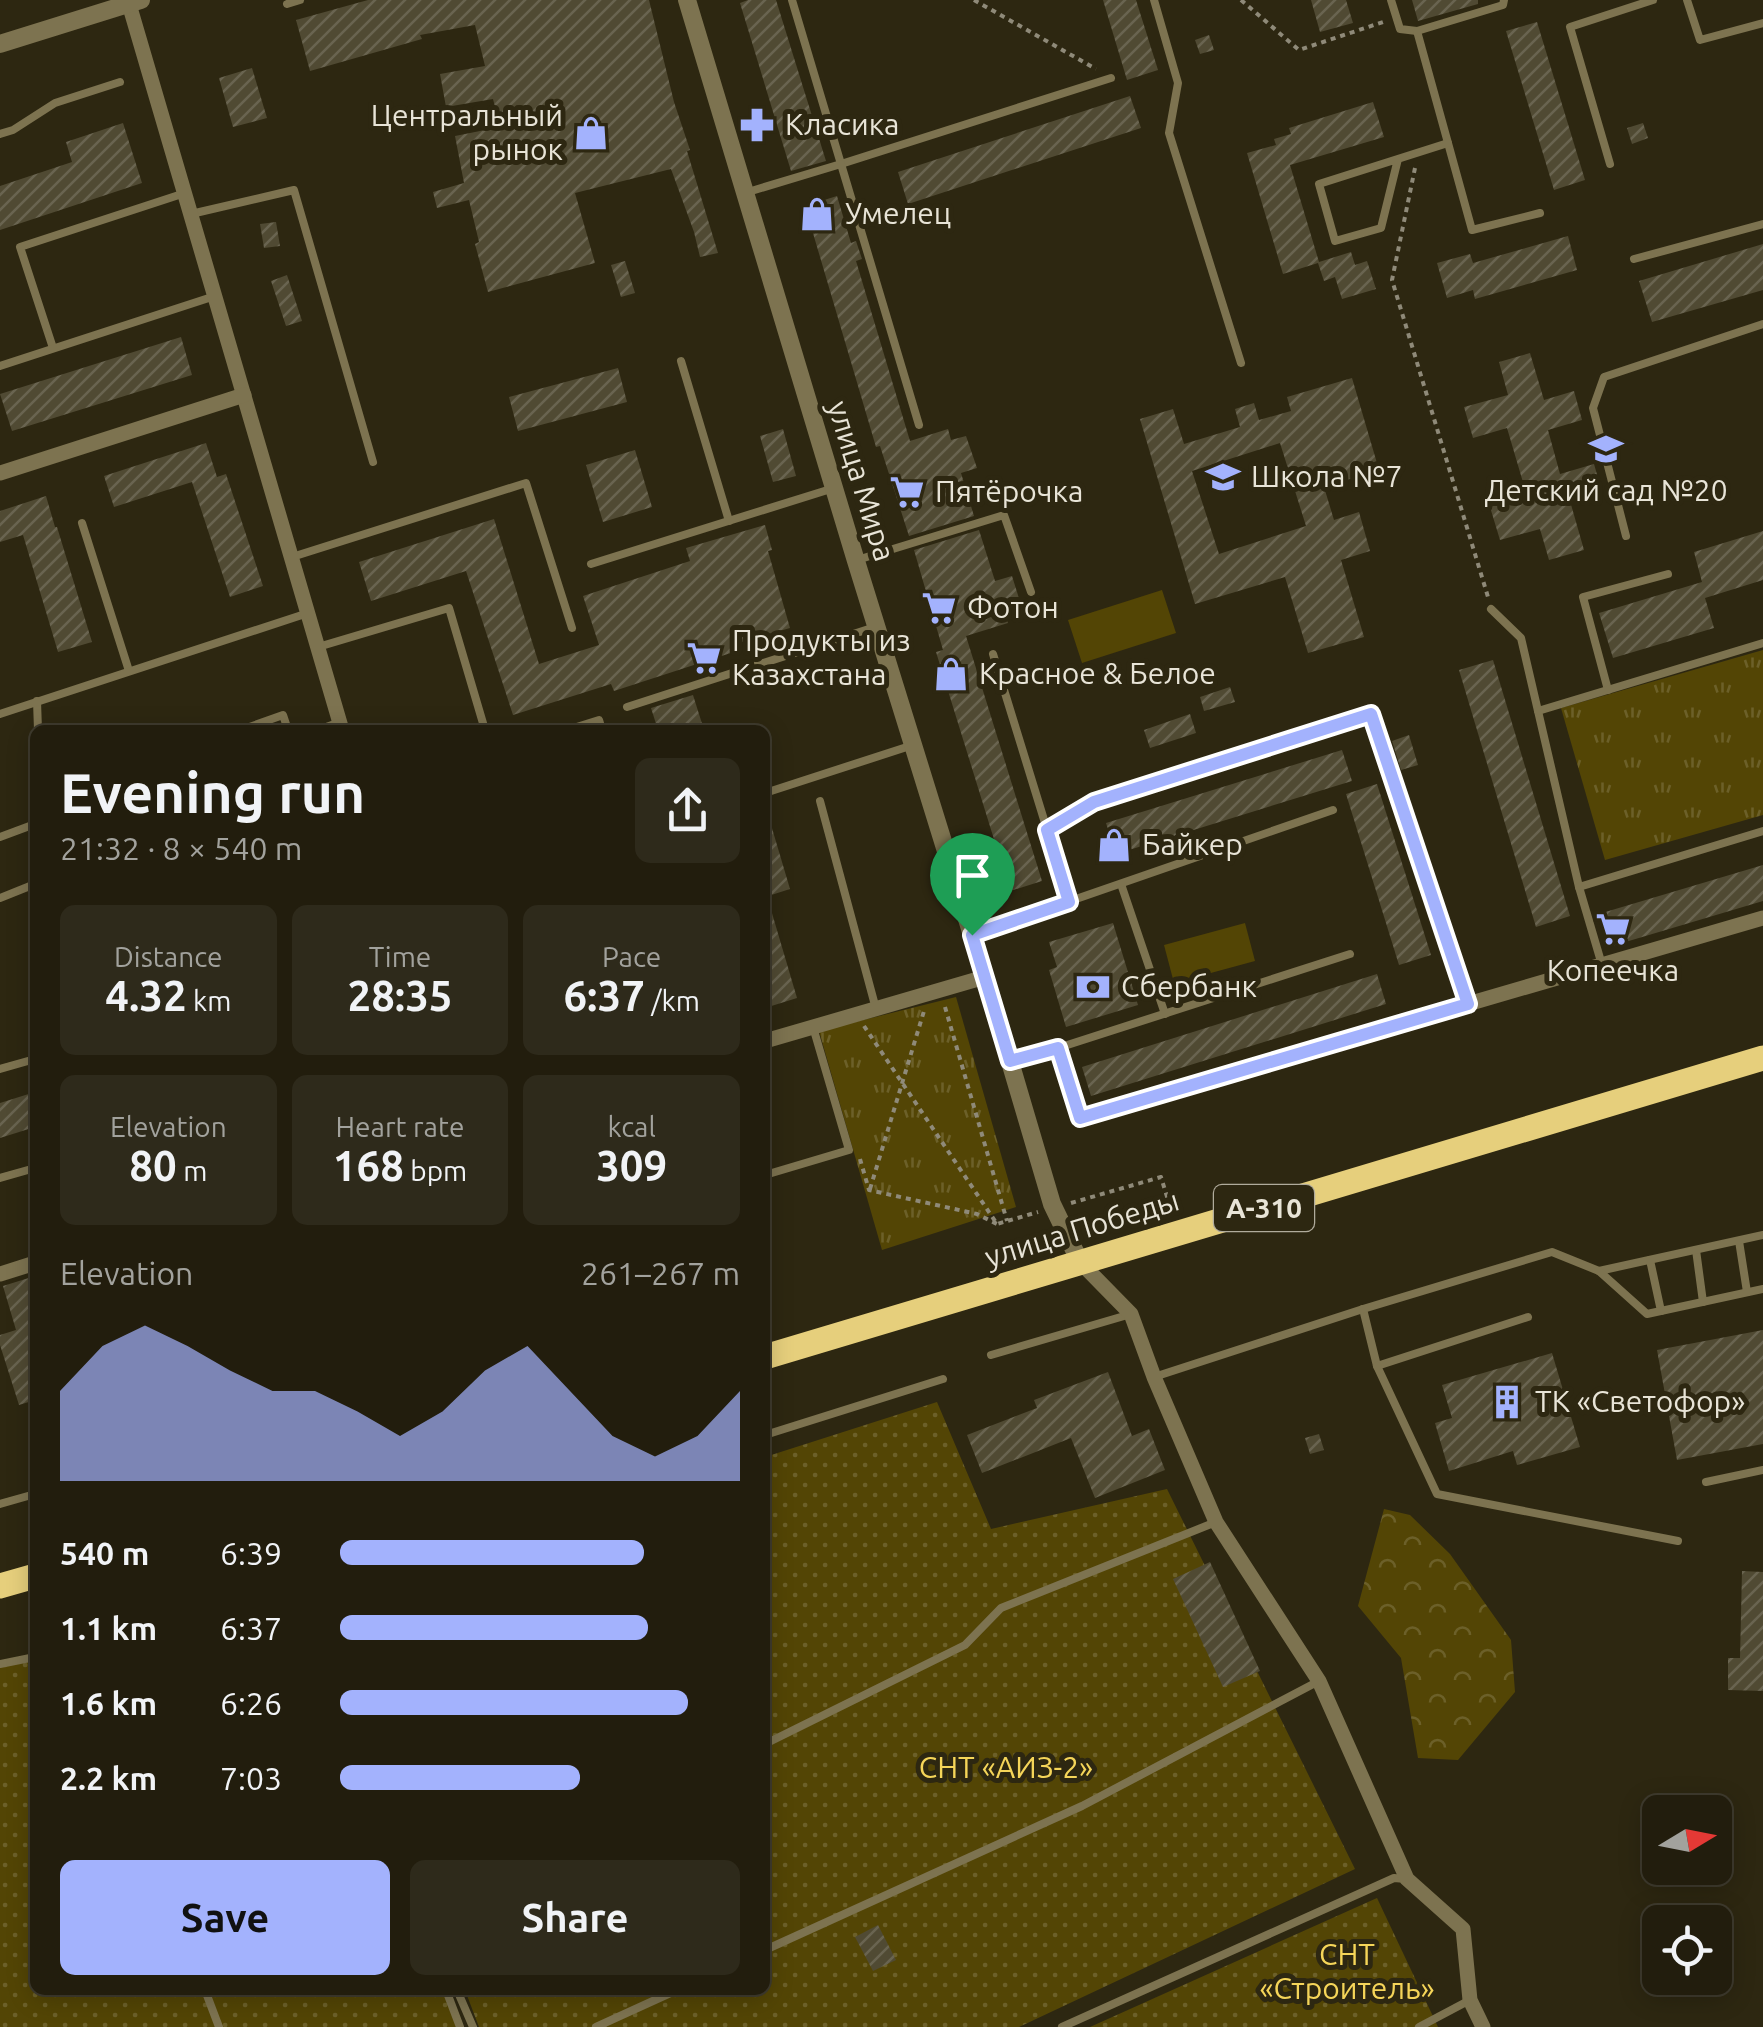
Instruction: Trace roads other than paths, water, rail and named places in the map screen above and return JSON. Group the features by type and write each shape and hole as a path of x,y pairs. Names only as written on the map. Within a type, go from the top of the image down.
{"highway":[{"name":"улица Победы","path":"770,1355 1763,1058"},
{"path":"0,1586 30,1577"}],"street":[{"name":"улица Мира","path":"687,0 1052,1204 1080,1262"},
{"path":"0,44 133,1 190,214 341,725"},
{"path":"0,473 244,395"},
{"path":"1010,1061 1058,1048 1080,1118 1763,918"},
{"path":"770,1040 985,977"},
{"path":"1080,1262 1130,1314 1216,1522 1319,1682 1406,1878 1463,1929 1470,2000 1483,2027"},
{"path":"0,1274 30,1265"}],"lane":[{"path":"287,4 300,0"},
{"path":"792,0 920,425"},
{"path":"1154,0 1178,83 1169,133 1241,362"},
{"path":"1391,0 1400,30 1417,32 1504,5 1504,0"},
{"path":"1610,164 1570,27 1654,0"},
{"path":"1687,0 1700,40 1763,23"},
{"path":"1417,32 1472,230 1540,212"},
{"path":"745,193 1111,78"},
{"path":"0,134 56,103 120,82"},
{"path":"1398,160 1381,228 1335,242 1319,184 1448,143"},
{"path":"190,214 294,190 372,462"},
{"path":"53,348 20,247 185,194"},
{"path":"1634,259 1763,224"},
{"path":"0,366 215,296"},
{"path":"1626,536 1593,408 1604,376 1763,324"},
{"path":"681,361 729,521"},
{"path":"292,557 526,483 572,628"},
{"path":"591,564 834,488"},
{"path":"856,561 1004,515 1031,592"},
{"path":"82,523 129,671"},
{"path":"1608,690 1582,598 1668,574"},
{"path":"318,647 449,608 484,725"},
{"path":"1491,609 1521,638 1579,887 1602,965"},
{"path":"0,714 308,613"},
{"path":"627,707 876,627"},
{"path":"1538,711 1763,643"},
{"path":"993,654 1069,902"},
{"path":"37,702 38,725"},
{"path":"1371,714 1468,1004"},
{"path":"256,725 284,716 287,725"},
{"path":"770,791 913,746"},
{"path":"820,801 876,1009"},
{"path":"972,935 1334,810"},
{"path":"0,837 30,826"},
{"path":"1579,887 1763,831"},
{"path":"1120,884 1165,1014"},
{"path":"0,898 30,886"},
{"path":"1058,1048 1350,954"},
{"path":"770,1174 849,1150 813,1027"},
{"path":"0,1069 30,1060"},
{"path":"0,1178 30,1169"},
{"path":"1599,1271 1763,1236"},
{"path":"1739,1241 1746,1292"},
{"path":"1696,1250 1703,1302"},
{"path":"1154,1377 1552,1252 1599,1271 1647,1314 1763,1289"},
{"path":"1650,1260 1660,1311"},
{"path":"1364,1309 1377,1366 1437,1494 1678,1540"},
{"path":"991,1355 1130,1314"},
{"path":"1377,1366 1528,1316"},
{"path":"770,1433 943,1379"},
{"path":"1706,1482 1763,1470"},
{"path":"0,1504 30,1495"},
{"path":"770,1742 965,1645 1001,1608 1216,1522"},
{"path":"0,1664 30,1659"},
{"path":"770,1948 1082,1806 1319,1682"},
{"path":"1062,2027 1394,1878 1406,1878"},
{"path":"207,1995 219,2027"},
{"path":"448,1995 460,2027"},
{"path":"459,1995 473,2027"},
{"path":"596,2027 666,1995"},
{"path":"1419,2027 1470,2000"},
{"path":"1088,2027 1090,2014"}],"place":[{"name":"Класика","path":"757,125"},
{"name":"Центральный рынок","path":"591,133"},
{"name":"Умелец","path":"817,214"},
{"name":"Детский сад №20","path":"1606,449"},
{"name":"Школа №7","path":"1223,477"},
{"name":"Пятёрочка","path":"907,492"},
{"name":"Фотон","path":"939,608"},
{"name":"Продукты из Казахстана","path":"704,658"},
{"name":"Красное & Белое","path":"951,674"},
{"name":"Байкер","path":"1114,845"},
{"name":"Копеечка","path":"1613,929"},
{"name":"Сбербанк","path":"1093,987"},
{"name":"ТК «Светофор»","path":"1507,1402"}],"park label":[{"name":"СНТ «АИЗ-2»","path":"1006,1768"},
{"name":"СНТ «Строитель»","path":"1347,1972"}]}
